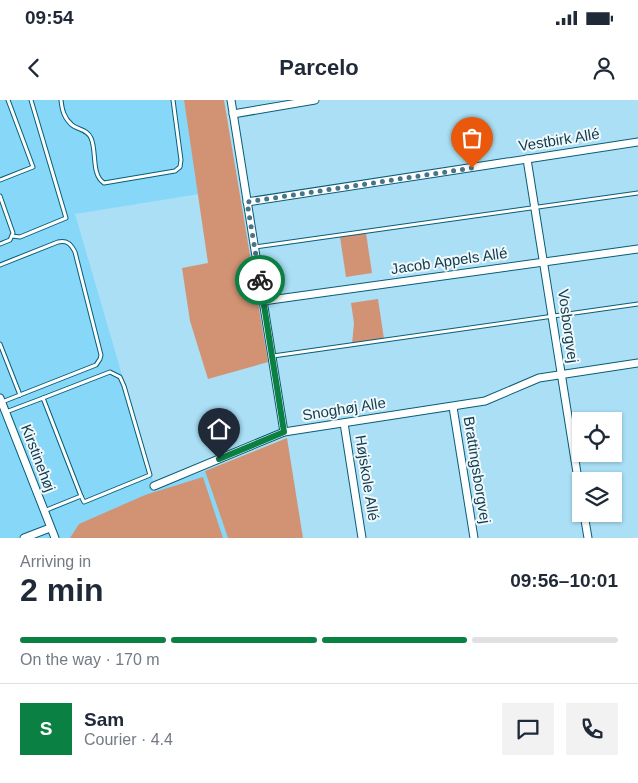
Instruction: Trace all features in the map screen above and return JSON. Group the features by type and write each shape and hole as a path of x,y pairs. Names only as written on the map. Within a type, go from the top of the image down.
{"street":[{"path":"231,100 284,432"},
{"path":"233,114 315,100"},
{"name":"Vestbirk Allé","path":"247,202 638,142"},
{"name":"Vosborgvej","path":"528,159 577,472"},
{"name":"Jacob Appels Allé","path":"263,301 638,249"},
{"name":"Snoghøj Alle","path":"154,486 284,432 485,401 540,378 638,363"},
{"name":"Kirstinehøj","path":"1,400 55,538"},
{"name":"Brattingsborgvej","path":"453,407 474,538"},
{"name":"Højskole Allé","path":"344,423 362,538"},
{"path":"585,522 588,538"},
{"path":"24,538 50,528"}],"lane":[{"path":"0,180 33,167 8,100"},
{"path":"12,236 20,237 66,218 31,100"},
{"path":"61,100 63,113 73,126 84,130 91,138 98,177 104,183 175,171 180,168 181,160 173,100"},
{"path":"254,247 638,193"},
{"path":"0,196 13,233 10,240 0,244"},
{"path":"0,265 58,242 65,241 70,244 75,252 97,336 100,360 96,365 20,395 1,400"},
{"path":"272,356 638,304"},
{"path":"0,344 20,395"},
{"path":"6,412 110,372 120,377 124,386 150,475 84,502 43,398"},
{"path":"43,511 81,496"}],"shaded area":[{"path":"0,100 184,100 199,194 75,214 155,488 205,471 228,538 0,538"},
{"path":"184,100 224,100 268,362 208,379 190,321 182,268 208,263"},
{"path":"366,233 372,273 346,277 340,237"},
{"path":"378,299 384,339 352,344 354,323 351,303"},
{"path":"287,438 303,538 228,538 205,471"},
{"path":"203,477 223,538 70,538 79,524 145,495"}],"way so far":[{"path":"260,280 247,202 472,168"}],"route":[{"path":"219,459 284,432 260,280"}]}
